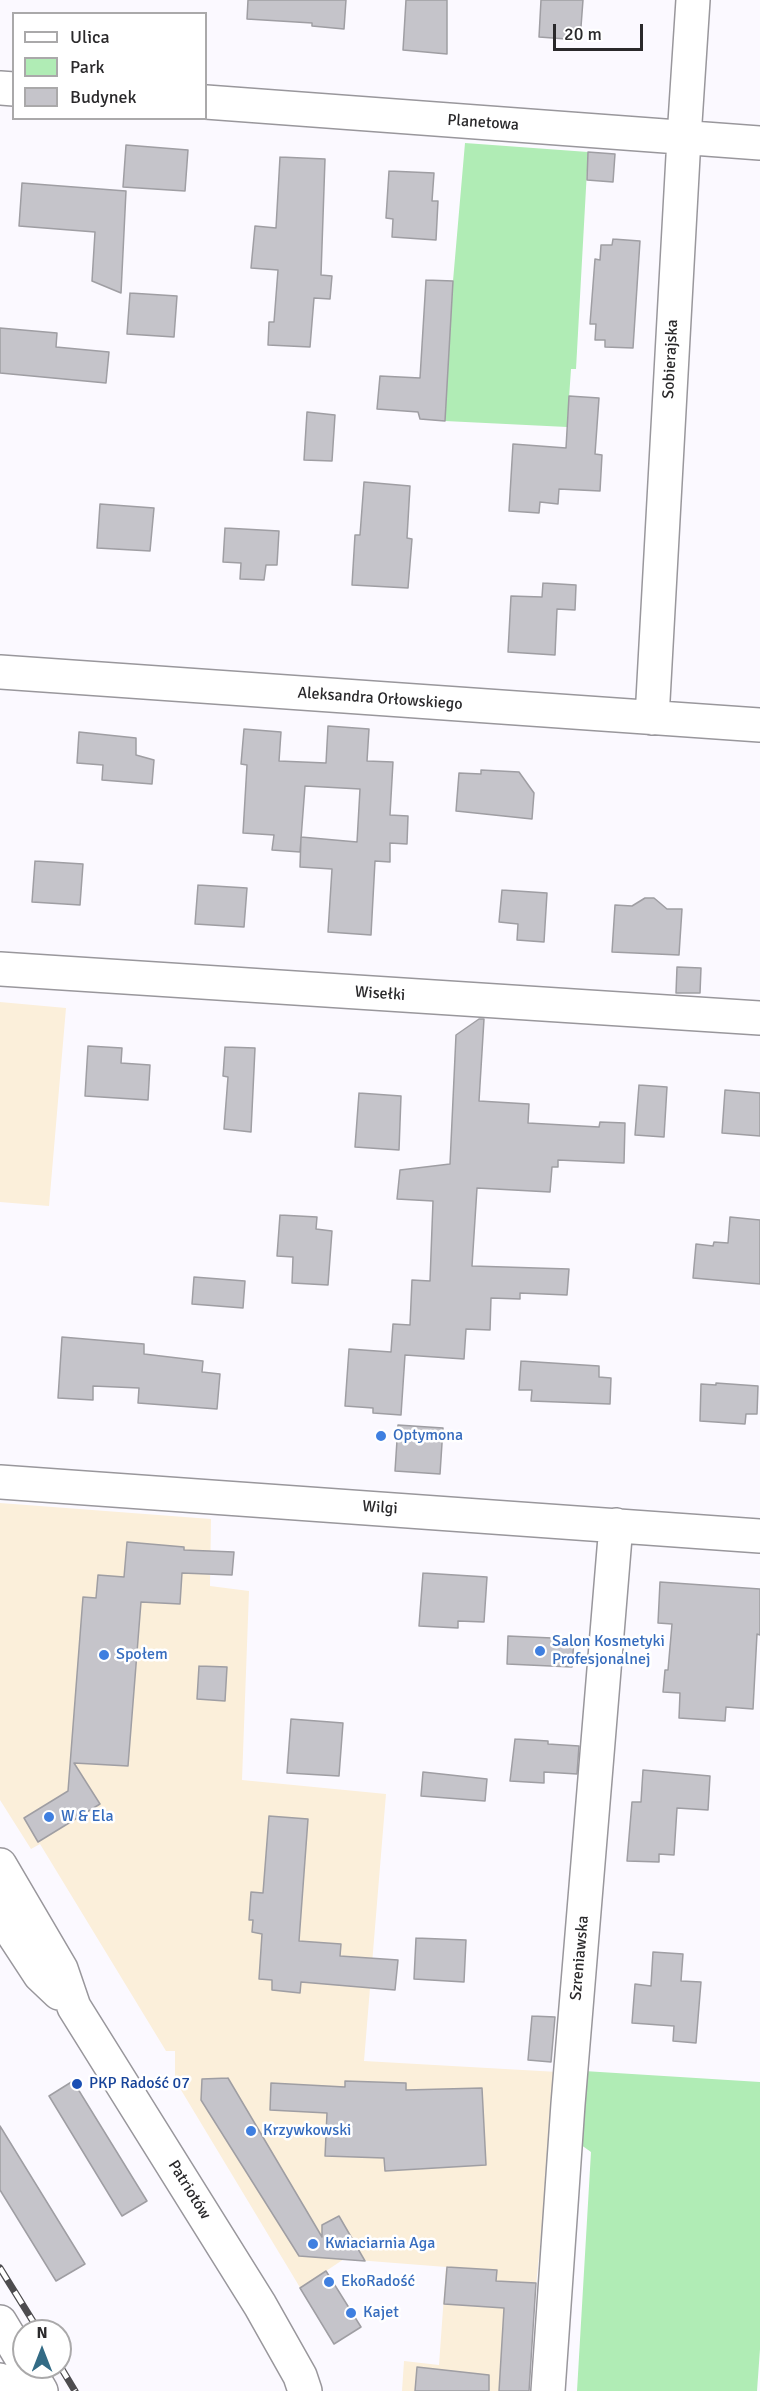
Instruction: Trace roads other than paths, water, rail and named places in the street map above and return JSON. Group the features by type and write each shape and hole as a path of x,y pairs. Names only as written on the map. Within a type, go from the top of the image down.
{"street":[{"name":"Sobierajska","path":"652,718 693,0"},
{"name":"Planetowa","path":"207,102 760,143"},
{"name":"Aleksandra Orłowskiego","path":"0,672 760,725"},
{"name":"Wisełki","path":"0,969 760,1018"},
{"name":"Wilgi","path":"0,1482 760,1536"},
{"name":"Szreniawska","path":"548,2391 568,2104 616,1525"},
{"name":"Patriotów","path":"0,1864 61,1969 74,2007 260,2306 307,2386"},
{"name":"Patriotów","path":"0,1914 40,1975 74,2007"},
{"path":"0,2322 12,2342"},
{"path":"0,2380 7,2391"}],"railway":[{"path":"0,2268 32,2319"},
{"path":"68,2379 75,2391"}],"place":[{"name":"Optymona","path":"381,1436"},
{"name":"Salon Kosmetyki Profesjonalnej","path":"540,1651"},
{"name":"Społem","path":"104,1655"},
{"name":"W & Ela","path":"49,1817"},
{"name":"PKP Radość 07","path":"77,2084"},
{"name":"Krzywkowski","path":"251,2131"},
{"name":"Kwiaciarnia Aga","path":"313,2244"},
{"name":"EkoRadość","path":"329,2282"},
{"name":"Kajet","path":"351,2313"}]}
